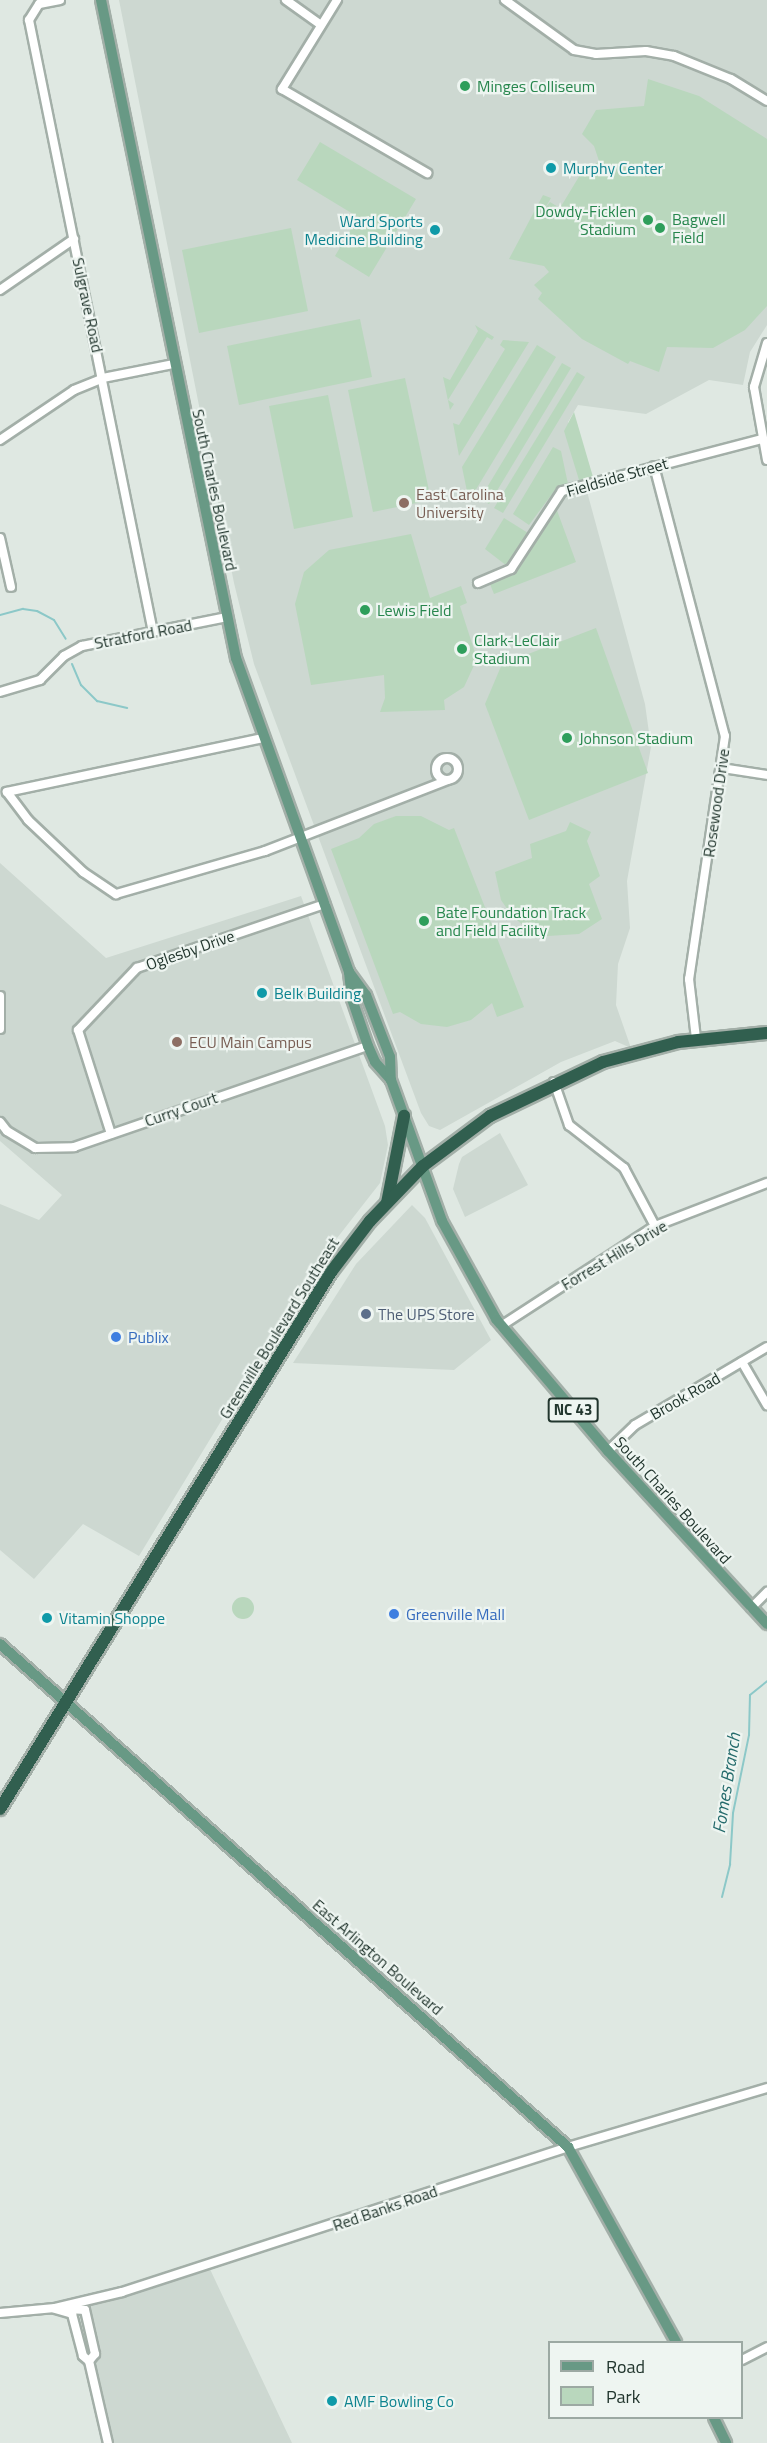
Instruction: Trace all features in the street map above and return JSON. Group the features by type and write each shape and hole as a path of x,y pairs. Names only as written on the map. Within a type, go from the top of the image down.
{"highway":[{"name":"Greenville Boulevard Southeast","path":"0,1809 331,1272 387,1203 423,1166 481,1122 554,1082 626,1055 696,1039 767,1033"},
{"path":"387,1203 404,1116"}],"main road":[{"name":"South Charles Boulevard","path":"101,0 173,364 227,617 263,738 326,904 349,972 352,999 368,1046 375,1062 391,1080"},
{"name":"South Charles Boulevard","path":"349,972 366,995 390,1057 391,1080 457,1252 501,1326 608,1451 767,1624"},
{"name":"East Arlington Boulevard","path":"0,1644 568,2147 675,2341"},
{"path":"714,2419 726,2443"}],"street":[{"name":"Sulgrave Road","path":"60,0 39,4 29,20 153,632"},
{"path":"286,0 321,25"},
{"path":"337,0 282,89 427,173"},
{"path":"505,0 574,50 596,54 646,51 674,56 731,79 767,101"},
{"path":"0,290 74,239"},
{"path":"767,343 754,387 767,460"},
{"path":"0,440 74,390 103,378 173,364"},
{"name":"Fieldside Street","path":"478,583 511,569 562,491 762,439"},
{"name":"Rosewood Drive","path":"654,466 725,736 689,979 696,1039"},
{"path":"0,538 11,587"},
{"name":"Stratford Road","path":"0,692 40,680 64,656 82,646 227,617"},
{"path":"263,738 7,792 28,820 83,872 116,894 300,837 424,787 448,780 458,770 454,760 441,759 424,787"},
{"path":"722,768 767,775"},
{"path":"436,770 438,776 448,780"},
{"name":"Oglesby Drive","path":"111,1134 78,1030 137,968 326,904"},
{"path":"0,996 0,1029"},
{"name":"Curry Court","path":"0,1122 7,1131 34,1148 58,1150 368,1046"},
{"path":"554,1082 569,1125 624,1168 655,1226"},
{"name":"Forrest Hills Drive","path":"501,1326 655,1226 767,1183"},
{"name":"Brook Road","path":"608,1451 635,1425 767,1347"},
{"path":"742,1362 767,1405"},
{"path":"751,1608 767,1592"},
{"name":"Red Banks Road","path":"0,2313 55,2308 294,2238 568,2147 767,2088"},
{"path":"55,2308 85,2310 95,2354 89,2361"},
{"path":"55,2308 72,2314 83,2356 89,2361 108,2443"},
{"path":"743,2359 767,2348"}],"shaded area":[{"name":"East Carolina University","path":"119,0 767,0 767,325 750,352 743,385 709,380 646,414 578,405 568,422 645,704 651,747 627,881 630,928 618,964 616,1005 631,1048 615,1041 561,1062 440,1130 429,1126 421,1113 254,664 234,583"},
{"name":"ECU Main Campus","path":"0,863 106,958 301,896 385,1126 388,1145 380,1183 316,1265 139,1556 83,1524 34,1579 0,1550 0,1204 39,1220 62,1195 0,1141"},
{"path":"500,1133 528,1185 465,1217 453,1189 459,1164 462,1157"},
{"path":"412,1205 425,1218 491,1340 454,1370 293,1363 356,1264"},
{"path":"208,2265 292,2443 108,2443 89,2361 95,2353 83,2302"}],"green space":[{"name":"Dowdy-Ficklen Stadium","path":"648,79 699,96 767,139 767,306 745,330 713,348 667,347 659,372 630,361 628,364 582,339 538,299 542,293 534,285 549,272 544,266 509,259 543,195 551,198 545,208 550,202 560,208 583,170 589,170 599,161 594,146 582,134 596,110 644,106"},
{"path":"320,142 416,199 369,277 335,256 358,217 297,180"},
{"path":"291,228 308,311 199,333 182,250"},
{"path":"360,319 372,377 239,405 227,346"},
{"path":"475,325 494,337 492,340 487,337 448,400 454,404 450,410 443,377 450,380 478,331"},
{"path":"503,340 529,342 459,456 453,423 459,425 505,349 500,345"},
{"path":"537,345 556,357 469,501 462,467"},
{"path":"562,363 571,368 489,504 480,499"},
{"path":"577,372 585,377 503,513 494,508"},
{"path":"405,378 431,500 373,512 348,390"},
{"path":"328,395 353,517 294,529 269,406"},
{"path":"574,412 593,477 579,480 564,431"},
{"path":"553,447 561,451 568,484 555,490 529,525 513,514"},
{"path":"555,505 576,562 494,594 490,584 514,572"},
{"path":"504,518 528,533 507,566 485,549"},
{"name":"Lewis Field","path":"411,534 430,598 461,586 467,603 460,606 477,659 464,687 444,700 445,710 380,712 385,698 384,675 311,685 295,604 304,572 329,550"},
{"name":"Johnson Stadium","path":"596,628 648,773 529,820 485,704 502,664"},
{"name":"Bate Foundation Track and Field Facility","path":"396,816 421,816 449,830 454,828 524,1007 497,1017 492,1003 471,1020 447,1027 421,1024 400,1012 393,1014 331,849 359,838 374,824"},
{"path":"570,822 591,832 587,841 600,876 589,884 602,919 579,934 548,936 529,930 512,916 501,900 495,872 532,858 530,844 566,831"},
{"path":"243,1597 251,1600 254,1608 251,1616 243,1619 235,1616 232,1608 235,1600"}],"waterway":[{"path":"0,615 23,609 37,611 54,620 66,639"},
{"path":"72,664 81,685 97,701 127,708"},
{"name":"Fomes Branch","path":"722,1897 730,1864 733,1813 749,1735 750,1695 767,1681"}],"place":[{"name":"Minges Colliseum","path":"465,86"},
{"name":"Murphy Center","path":"551,168"},
{"name":"Dowdy-Ficklen Stadium","path":"648,220"},
{"name":"Bagwell Field","path":"660,228"},
{"name":"Ward Sports Medicine Building","path":"435,230"},
{"name":"East Carolina University","path":"404,503"},
{"name":"Lewis Field","path":"365,610"},
{"name":"Clark-LeClair Stadium","path":"462,649"},
{"name":"Johnson Stadium","path":"567,738"},
{"name":"Bate Foundation Track and Field Facility","path":"424,921"},
{"name":"Belk Building","path":"262,993"},
{"name":"ECU Main Campus","path":"177,1042"},
{"name":"The UPS Store","path":"366,1314"},
{"name":"Publix","path":"116,1337"},
{"name":"Greenville Mall","path":"394,1614"},
{"name":"Vitamin Shoppe","path":"47,1618"},
{"name":"AMF Bowling Co","path":"332,2401"}]}
